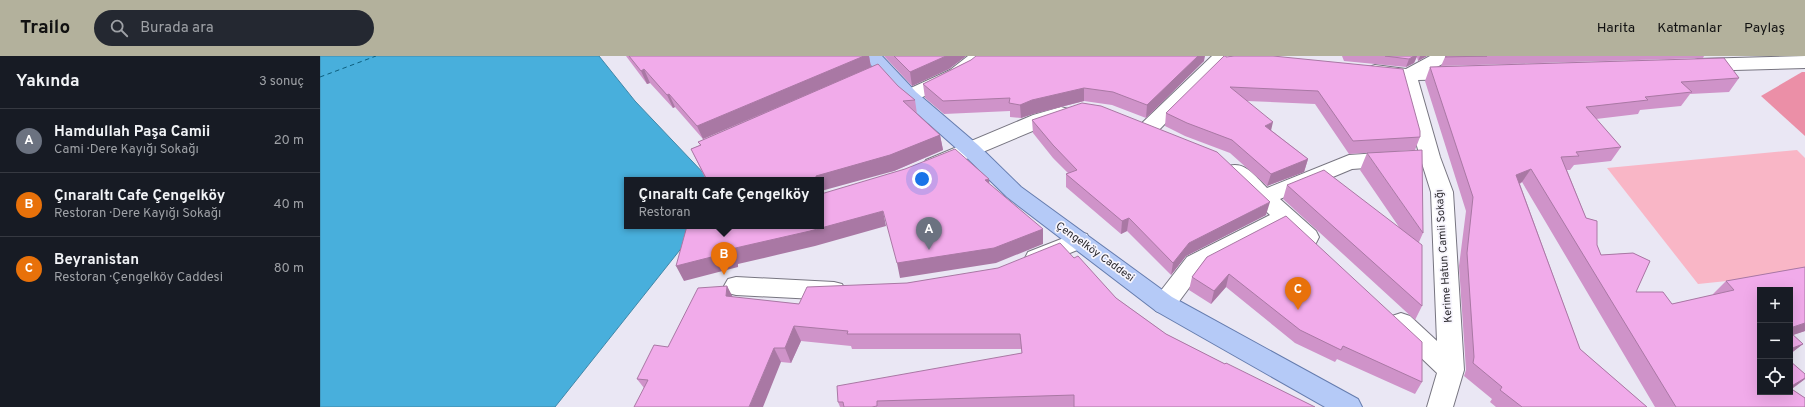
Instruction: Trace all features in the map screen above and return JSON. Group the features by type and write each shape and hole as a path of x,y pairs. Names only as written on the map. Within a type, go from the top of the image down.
{"main road":[{"name":"Çengelköy Caddesi","path":"876,67 971,150 1014,192 1164,304 1349,407"}],"street":[{"path":"909,96 974,63 978,56"},
{"path":"1170,138 1141,125 1230,56"},
{"path":"1407,75 1444,56"},
{"path":"1678,66 1805,62"},
{"path":"1360,70 1407,75 1479,72"},
{"name":"Kerime Hatun Camii Sokağı","path":"1407,75 1430,157 1442,192 1451,370 1440,407"},
{"path":"915,172 1040,120 1082,108"},
{"path":"1265,197 1349,162 1430,157"},
{"path":"1222,159 1320,248"},
{"path":"1164,304 1196,263 1286,216"},
{"path":"1014,267 1079,240"},
{"path":"736,286 820,292 858,290"},
{"path":"1388,311 1451,370"}],"shaded area":[{"path":"1802,72 1805,72 1805,136 1761,96"},
{"path":"1797,150 1805,158 1805,273 1698,284 1607,168"}],"water":[{"path":"320,56 599,56 635,101 707,177 624,177 624,229 697,229 555,407 320,407"}],"building":[{"path":"629,56 864,56 697,126 669,94 667,95 644,69 641,71"},
{"path":"894,56 946,56 910,72"},
{"path":"976,56 1198,56 1147,105 1113,92 1084,88 1032,100 1020,105 1009,103 1010,98 943,101 923,84 971,60"},
{"path":"1224,56 1273,56 1403,69 1420,131 1420,137 1353,141 1318,91 1230,87 1273,122 1265,126 1308,159 1271,174 1232,140 1187,123 1166,113"},
{"path":"1385,56 1414,56 1409,59"},
{"path":"1447,56 1487,56 1445,57"},
{"path":"1724,58 1739,78 1681,82 1692,92 1645,97 1648,100 1586,107 1621,147 1576,152 1579,156 1561,157 1586,218 1597,221 1597,245 1601,255 1633,253 1650,261 1636,292 1663,292 1672,304 1734,290 1726,281 1805,267 1805,323 1793,327 1793,287 1757,287 1757,395 1793,395 1793,390 1805,398 1805,407 1676,407 1531,169 1516,175 1580,349 1647,407 1522,407 1500,390 1502,387 1473,363 1474,357 1467,253 1473,197 1430,67"},
{"path":"878,64 898,86 915,100 903,101 940,135 890,155 816,177 705,177 691,149 701,145 698,142"},
{"path":"1082,103 1101,106 1217,152 1270,202 1189,243 1173,263 1129,218 1122,221 1066,174 1077,170 1032,120"},
{"path":"955,149 989,179 985,180 1043,229 994,248 897,263 883,211 824,227 824,193 905,169"},
{"path":"1422,150 1423,233 1367,153"},
{"path":"1324,170 1422,245 1422,306 1287,185"},
{"path":"1286,216 1422,342 1422,382 1343,346 1341,350 1300,330 1229,274 1214,291 1192,277 1207,257"},
{"path":"686,229 817,229 731,249 731,252 676,266"},
{"path":"1060,243 1074,258 1078,256 1116,298 1166,334 1315,407 1074,407 1074,395 877,401 877,406 872,407 844,407 843,402 838,402 837,386 1022,353 1020,334 847,334 848,331 794,326 785,348 774,348 749,407 634,407 648,380 637,379 654,345 668,347 698,288 727,286 726,296 799,304 807,287 907,283 998,268"},
{"path":"1793,335 1803,344 1793,348"},
{"path":"1793,364 1805,374 1805,378 1793,385"}],"ferry route":[{"path":"320,77 376,56"}],"place":[{"name":"Hamdullah Paşa Camii","path":"929,250"},
{"name":"Çınaraltı Cafe Çengelköy","path":"724,275"},
{"name":"Beyranistan","path":"1298,310"}]}
